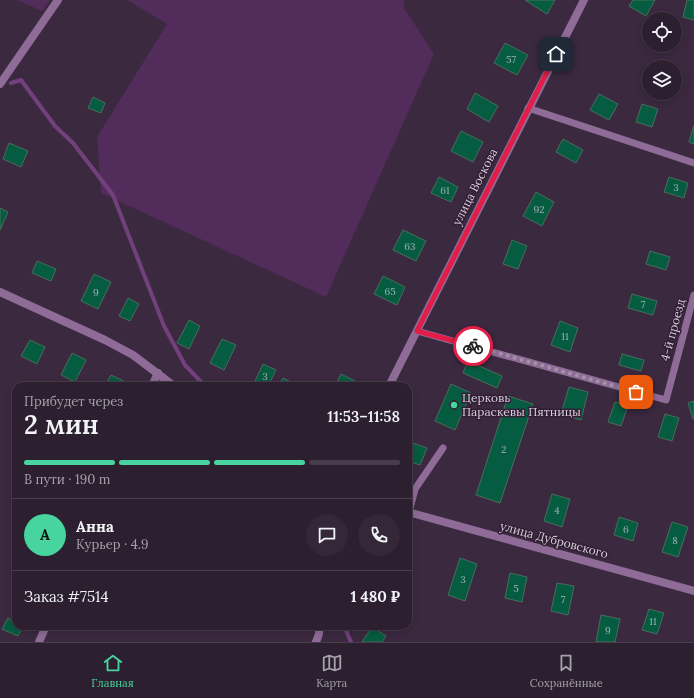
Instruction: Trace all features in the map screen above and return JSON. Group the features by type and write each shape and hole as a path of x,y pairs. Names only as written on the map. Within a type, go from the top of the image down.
{"street":[{"path":"0,84 58,0"},
{"name":"улица Воскова","path":"391,382 528,108 584,0"},
{"path":"0,292 105,340 133,355 169,382"},
{"path":"154,382 158,373"},
{"name":"улица Дубровского","path":"412,513 694,591"},
{"path":"39,642 44,630"},
{"path":"316,642 319,630"}],"lane":[{"path":"528,108 694,163"},
{"name":"4-й проезд","path":"417,331 666,400 694,295"},
{"path":"412,500 415,489 443,448"}],"shaded area":[{"path":"17,0 50,0 42,11"},
{"path":"127,0 404,0 404,8 434,54 326,297 101,193 97,137 167,24"}],"building":[{"path":"525,0 555,0 547,14"},
{"path":"633,0 655,0 648,12 642,12 642,14 629,6"},
{"path":"687,0 694,0 694,20 683,17"},
{"path":"505,43 528,55 517,75 494,63"},
{"path":"475,93 498,106 489,122 467,109"},
{"path":"599,94 618,104 609,120 590,110"},
{"path":"93,97 105,103 101,113 88,108"},
{"path":"642,104 658,109 652,127 636,122"},
{"path":"694,125 694,144 689,142"},
{"path":"461,131 483,142 473,162 451,151"},
{"path":"563,139 583,150 576,163 556,152"},
{"path":"9,143 28,151 21,167 3,159"},
{"path":"439,177 458,187 451,202 431,193"},
{"path":"669,177 688,183 684,198 664,192"},
{"path":"536,192 554,202 542,226 523,216"},
{"path":"0,208 8,212 0,230"},
{"path":"403,230 426,241 416,261 393,250"},
{"path":"512,240 527,246 518,269 503,264"},
{"path":"650,251 670,257 666,270 646,264"},
{"path":"37,261 56,269 51,281 32,273"},
{"path":"94,274 111,282 98,309 81,301"},
{"path":"383,276 405,287 397,305 374,294"},
{"path":"632,294 657,301 653,315 628,308"},
{"path":"128,298 139,304 130,321 119,316"},
{"path":"189,320 200,326 189,349 177,343"},
{"path":"560,321 578,328 570,352 551,345"},
{"path":"222,339 236,345 224,370 210,363"},
{"path":"30,340 45,347 37,364 21,356"},
{"path":"72,353 86,360 75,382 61,375"},
{"path":"622,354 644,360 641,371 619,365"},
{"path":"468,361 502,376 497,388 463,373"},
{"path":"263,364 276,370 270,382 255,381"},
{"path":"341,374 357,382 337,382"},
{"path":"111,375 126,382 107,382"},
{"path":"283,378 291,382 280,382"},
{"path":"451,384 471,393 455,430 435,421"},
{"path":"569,387 588,392 581,420 561,414"},
{"path":"508,396 533,404 500,503 476,495"},
{"path":"694,401 694,419 693,419 688,403"},
{"path":"615,402 628,406 621,426 608,422"},
{"path":"665,414 679,418 672,441 658,437"},
{"path":"413,443 427,448 420,465 412,462"},
{"path":"552,494 570,499 562,527 544,521"},
{"path":"619,517 638,523 633,541 614,535"},
{"path":"672,522 688,527 678,557 662,552"},
{"path":"460,558 477,564 465,601 448,595"},
{"path":"510,573 527,577 522,602 505,598"},
{"path":"557,583 574,586 568,615 551,611"},
{"path":"649,609 664,613 657,634 642,630"},
{"path":"601,615 620,619 615,642 596,642"},
{"path":"8,618 12,620 12,630 21,630 18,636 2,629"},
{"path":"370,630 377,630 386,636 382,642 362,642"}],"waterway":[{"path":"11,83 21,80 55,126 73,143 113,195 164,326 185,365 201,382"},
{"path":"346,630 351,642"}],"way so far":[{"path":"473,346 636,392"}],"place":[{"name":"Церковь Параскевы Пятницы","path":"454,405"}],"route":[{"path":"473,346 417,331 556,54"}]}
